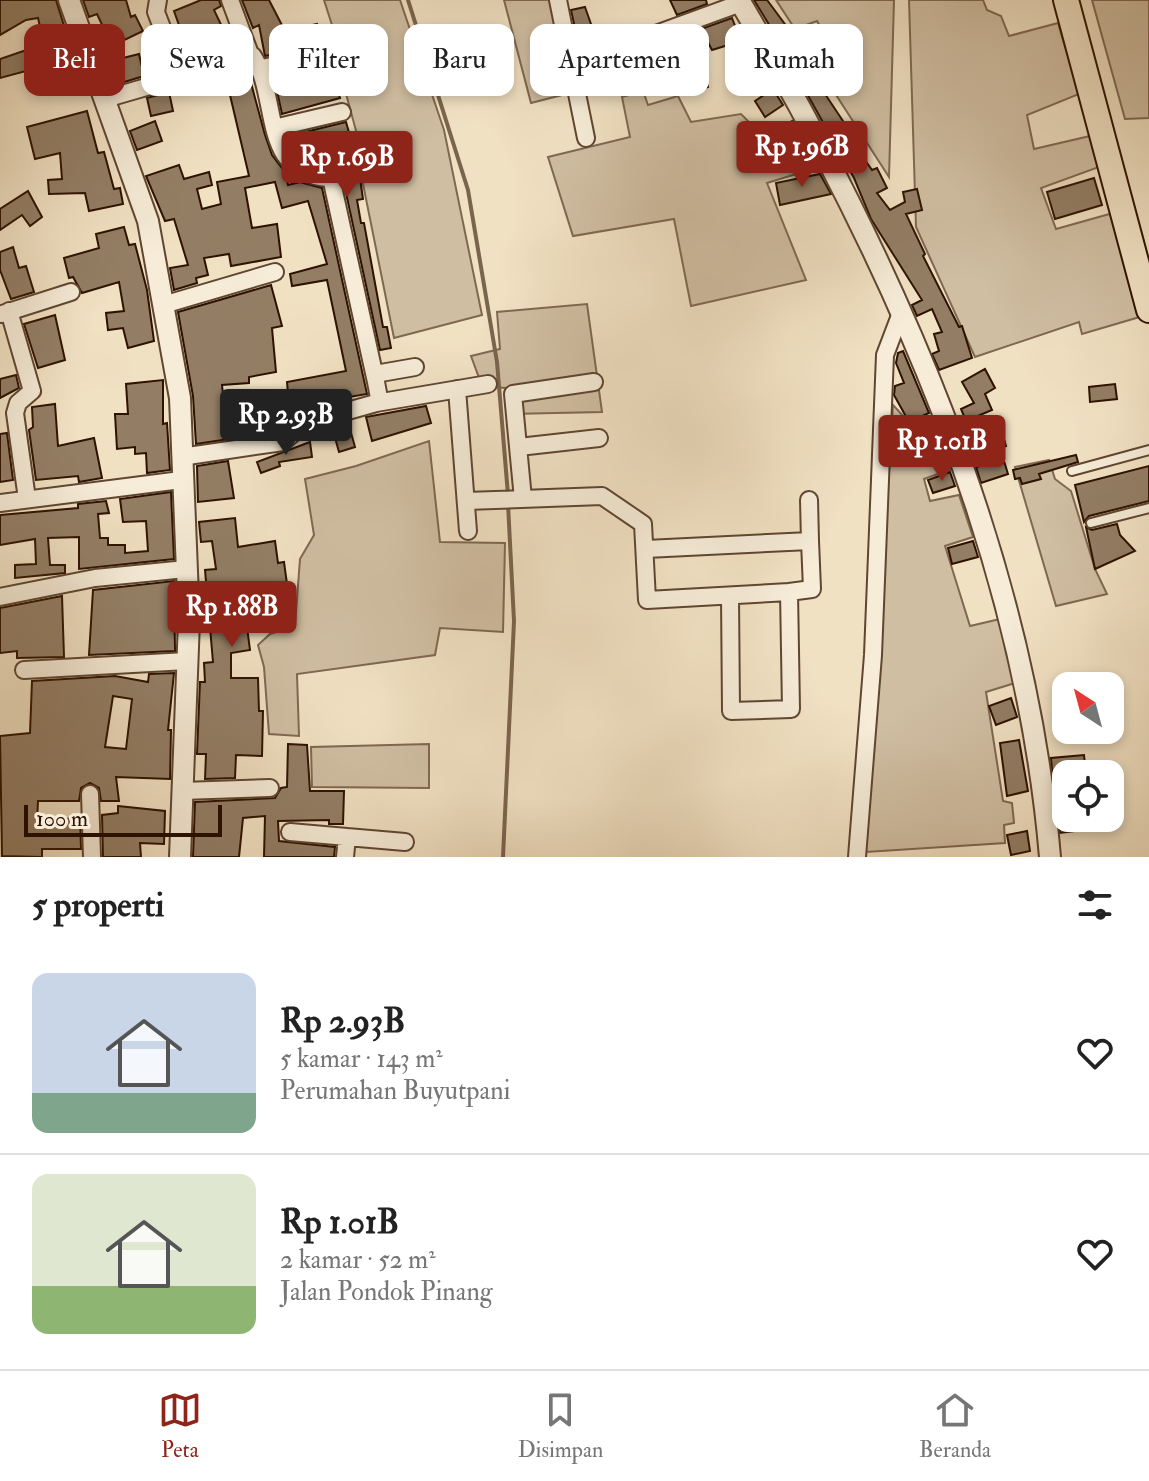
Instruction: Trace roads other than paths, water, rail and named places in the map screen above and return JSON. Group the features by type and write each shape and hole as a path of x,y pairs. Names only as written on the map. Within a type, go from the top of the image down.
{"main road":[{"path":"1066,0 1149,310"},
{"path":"1079,0 1149,259"}],"street":[{"path":"69,0 148,221 180,398 187,661 180,857"},
{"path":"158,0 156,12 161,24"},
{"path":"230,0 254,62 274,128 290,162 307,175 329,178 332,182 375,374 379,398 376,403"},
{"path":"562,1 565,24"},
{"path":"681,24 740,2 830,163 901,313 934,388 991,553 1030,713 1050,857"},
{"path":"254,62 269,60"},
{"path":"105,99 141,89"},
{"path":"577,96 586,138"},
{"path":"274,128 342,112"},
{"path":"163,305 275,272"},
{"path":"27,499 15,413 18,403 32,391 5,313 71,292"},
{"path":"857,857 873,655 885,355 901,313"},
{"path":"375,374 415,367"},
{"path":"513,499 519,447 513,394 594,382"},
{"path":"181,457 273,445 283,442 305,423 376,403 488,384"},
{"path":"457,389 468,531"},
{"path":"519,447 599,438"},
{"path":"0,503 181,480"},
{"path":"466,501 602,496 643,524 647,600 812,589 809,500"},
{"path":"646,549 810,541"},
{"path":"0,597 95,578 186,569"},
{"path":"730,596 731,711 791,709 789,592"},
{"path":"24,670 187,661"},
{"path":"182,791 270,788"},
{"path":"90,794 92,857"},
{"path":"290,832 405,842"},
{"path":"345,857 347,837"}],"lane":[{"path":"1072,471 1149,450"},
{"path":"1091,523 1149,508"}],"waterway":[{"path":"408,0 468,190 497,362 508,495"},
{"path":"503,857 514,621 508,504"}]}
